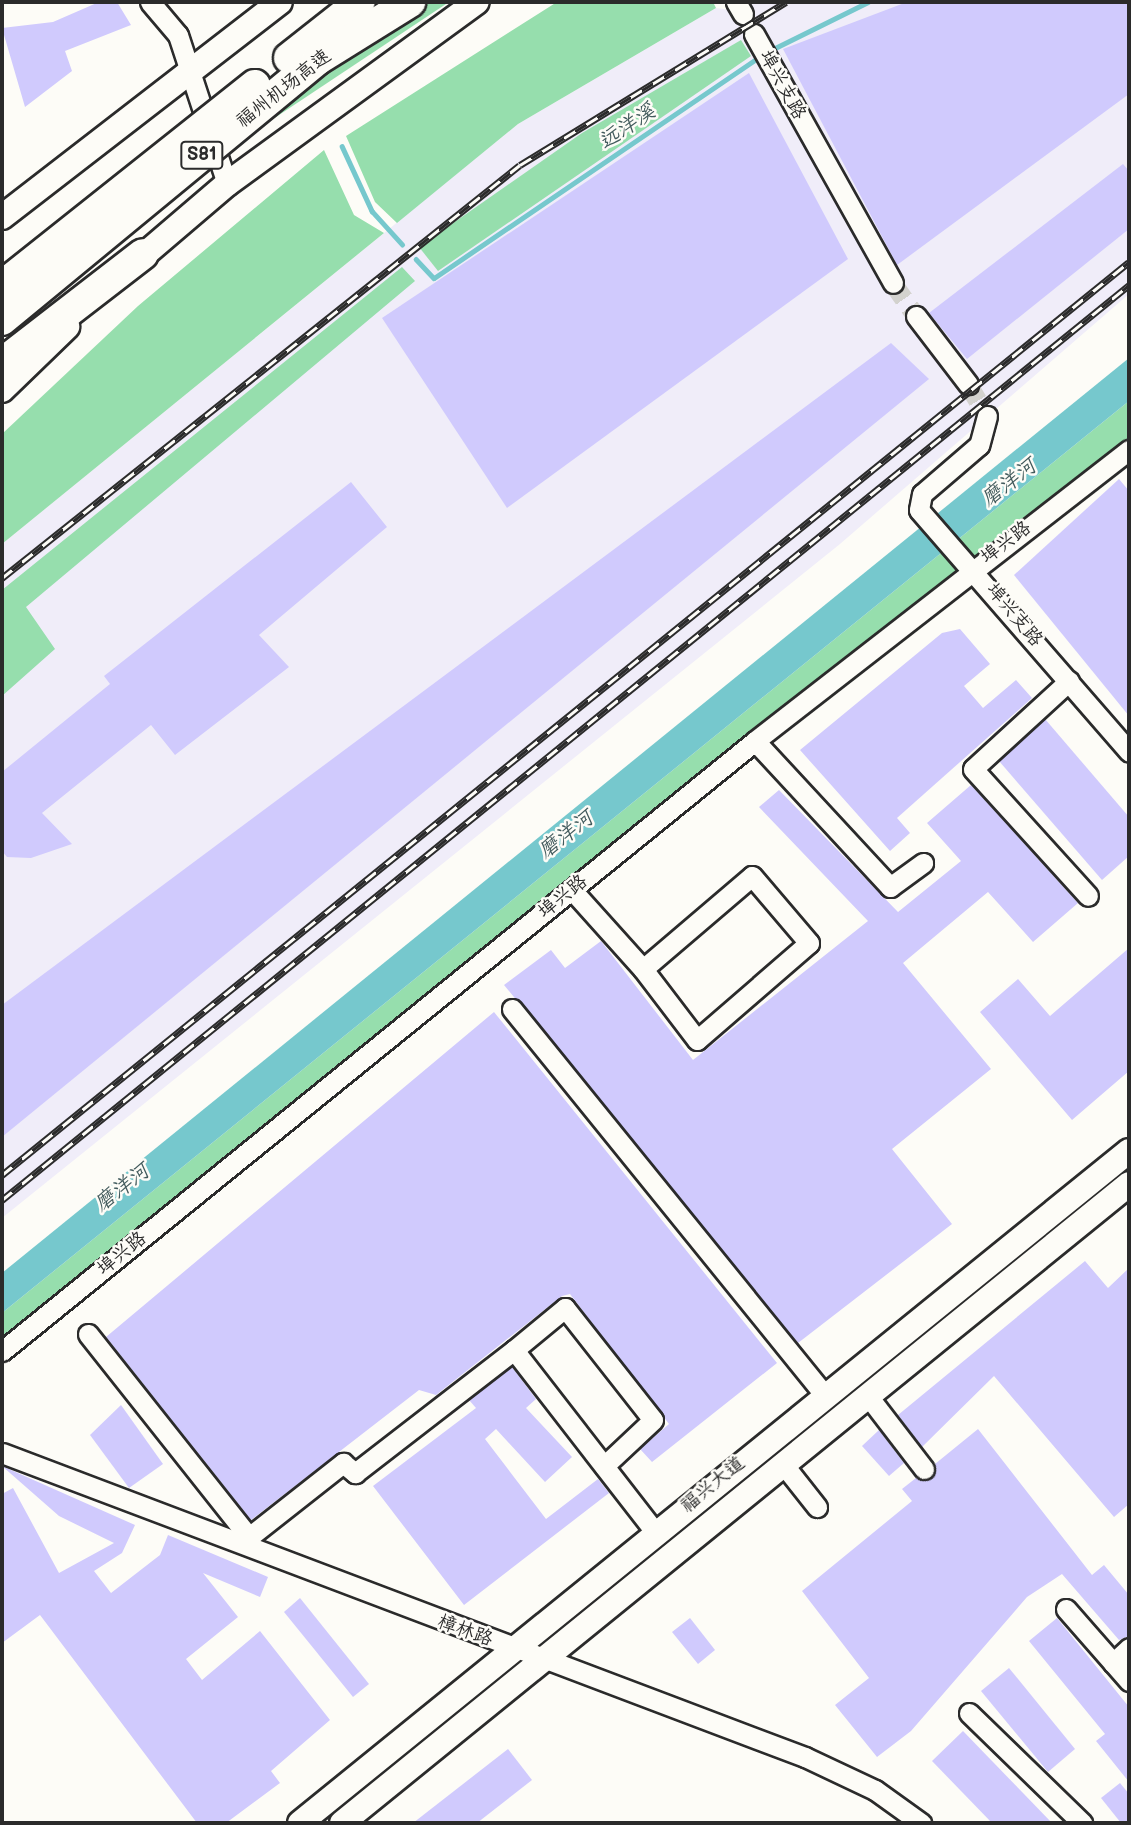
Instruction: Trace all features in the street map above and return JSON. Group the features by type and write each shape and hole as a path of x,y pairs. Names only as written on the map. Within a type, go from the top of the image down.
{"highway":[{"name":"福州机场高速","path":"2,286 360,2"},
{"name":"福州机场高速","path":"2,320 317,60 410,2"},
{"path":"2,363 143,254"}],"main road":[{"path":"2,216 280,2"},
{"path":"2,390 143,254 227,184 477,2"},
{"name":"福兴大道","path":"300,1823 656,1531 1129,1151"},
{"name":"福兴大道","path":"342,1823 1129,1184"}],"street":[{"path":"150,2 178,35 227,184"},
{"name":"埠兴支路","path":"754,34 893,283"},
{"path":"916,316 968,384"},
{"name":"埠兴支路","path":"987,416 979,445 922,494 923,517 1129,752"},
{"name":"埠兴路","path":"2,1351 755,741 971,569 1129,450"},
{"path":"1069,681 973,769 1088,896"},
{"path":"755,741 890,887 923,863"},
{"path":"572,890 643,969 697,1040 809,943 752,876 643,969"},
{"path":"512,1009 825,1396"},
{"path":"88,1334 249,1537 343,1463 355,1474 565,1308 653,1420 604,1466"},
{"path":"513,1350 656,1531"},
{"path":"868,1396 924,1469"},
{"name":"樟林路","path":"2,1453 541,1661 846,1775 921,1823"},
{"path":"783,1464 817,1507"},
{"path":"1066,1609 1129,1681"},
{"path":"1113,1663 1129,1648"},
{"path":"969,1713 1082,1823"}],"shaded area":[{"path":"746,2 1129,2 1129,294 840,544 2,1218 2,544 518,124 716,8 731,10"}],"green space":[{"path":"423,2 449,2 264,125 309,81"},
{"path":"557,2 713,2 716,8 518,124 397,223 375,202 346,136"},
{"path":"741,40 751,56 438,271 419,247 582,133"},
{"path":"324,150 354,215 384,233 2,544 2,434 138,306"},
{"path":"402,267 415,281 26,607 55,649 2,696 2,590"},
{"path":"1129,401 1129,439 2,1346 2,1313"}],"water":[{"name":"磨洋河","path":"1129,358 1129,401 2,1313 2,1273"}],"building":[{"path":"99,2 117,2 131,25 65,51 72,71 25,107 2,28 53,22"},
{"path":"907,2 1129,2 1129,94 897,265 783,49"},
{"path":"749,73 848,259 507,508 382,318"},
{"path":"1123,164 1129,171 1129,229 967,359 929,313"},
{"path":"891,343 929,379 2,1137 2,1005"},
{"path":"1119,479 1129,491 1129,716 1014,575"},
{"path":"351,482 387,527 259,635 289,667 175,755 151,725 42,813 72,844 31,858 7,857 2,851 2,772 110,684 104,676"},
{"path":"960,629 990,664 964,686 983,708 1016,680 1032,698 897,818 910,833 890,851 800,750 942,633"},
{"path":"1045,719 1129,817 1129,856 1102,880 999,761"},
{"path":"971,785 1078,903 1033,942 988,892 903,963 991,1069 892,1149 952,1224 798,1343 504,985 551,950 565,968 601,941 693,1060 868,921 759,807 779,790 898,912 961,861 927,823"},
{"path":"1129,948 1129,1071 1072,1120 980,1012 1018,979 1050,1016"},
{"path":"494,1012 777,1363 652,1462 640,1449 669,1424 570,1294 562,1296 436,1395 419,1390 251,1520 106,1337"},
{"path":"1085,1261 1108,1288 1129,1268 1129,1504 1114,1517 994,1376 922,1447 898,1415"},
{"path":"512,1367 536,1399 526,1408 572,1457 545,1482 496,1429 485,1439 546,1519 598,1479 609,1493 464,1605 373,1486 476,1408 469,1400"},
{"path":"121,1405 163,1464 129,1488 90,1435"},
{"path":"978,1429 1092,1575 1104,1565 1129,1595 1129,1636 1119,1640 1062,1574 1027,1597 911,1731 877,1757 835,1705 869,1678 802,1591 912,1501 902,1489 916,1478 932,1478 935,1464"},
{"path":"879,1430 904,1463 889,1476 862,1446"},
{"path":"2,1466 135,1525 122,1553 94,1571 111,1593 160,1555 168,1535 268,1577 260,1597 203,1573 238,1617 186,1659 202,1680 260,1631 330,1720 271,1771 280,1783 226,1823 197,1823 40,1615 2,1643 2,1494 13,1488 59,1573 114,1543 59,1516"},
{"path":"300,1598 369,1684 353,1697 284,1612"},
{"path":"690,1618 715,1650 698,1664 672,1632"},
{"path":"1057,1618 1129,1707 1129,1782 1096,1741 1105,1734 1029,1641"},
{"path":"1009,1668 1075,1749 1048,1772 981,1691"},
{"path":"963,1731 1052,1823 992,1823 932,1761"},
{"path":"508,1749 532,1780 477,1823 413,1823"},
{"path":"1120,1783 1129,1794 1129,1823 1121,1823 1101,1798"}],"waterway":[{"path":"769,51 868,2"},
{"name":"远洋溪","path":"416,259 434,278 759,57"},
{"name":"远洋溪","path":"342,146 372,211 402,244"}],"tunnel":[{"path":"893,283 916,316"},
{"path":"968,384 987,416"}],"railway":[{"path":"2,578 520,165 786,2"},
{"path":"2,1175 1129,262"},
{"path":"2,1200 1129,285"}]}
